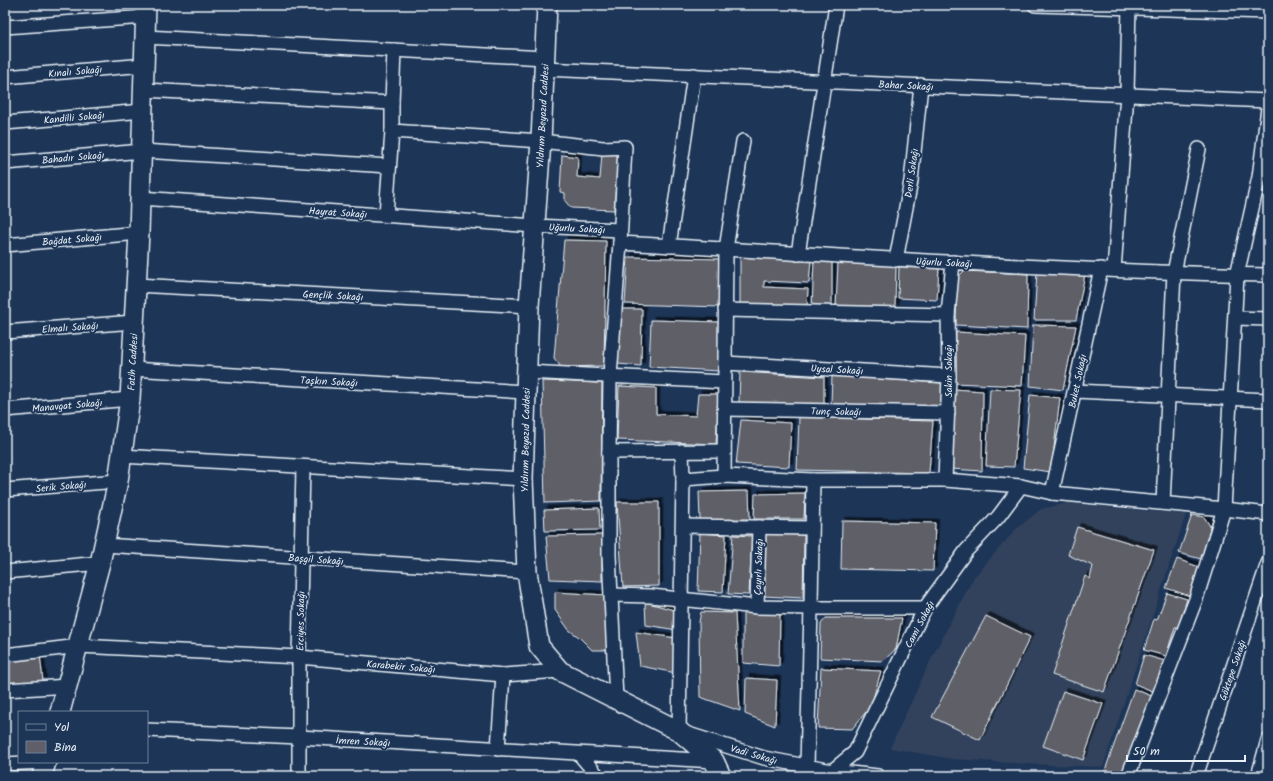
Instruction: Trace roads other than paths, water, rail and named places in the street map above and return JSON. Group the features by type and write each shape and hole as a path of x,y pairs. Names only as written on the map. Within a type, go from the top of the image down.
{"main road":[{"name":"Yıldırım Beyazıd Caddesi","path":"547,5 541,142 529,306 524,479 527,572 539,646 560,671 679,731 717,769"},
{"name":"Fatih Caddesi","path":"60,711 100,564 118,481 130,399 139,233 146,11"},
{"path":"42,776 45,763"}],"street":[{"path":"798,254 836,5"},
{"path":"1035,5 1129,6 1268,12"},
{"name":"Buket Sokağı","path":"1052,494 1075,391 1108,270 1127,94 1129,6"},
{"path":"5,27 146,11"},
{"name":"Bahar Sokağı","path":"145,37 394,50 545,64 694,75 1268,101"},
{"path":"386,215 392,130 394,50"},
{"name":"Kınalı Sokağı","path":"5,77 145,65"},
{"path":"669,246 694,75"},
{"name":"Derli Sokağı","path":"896,260 911,181 921,85"},
{"path":"144,90 392,103"},
{"path":"1128,776 1196,599 1224,509 1237,275 1258,177 1268,108"},
{"name":"Kandilli Sokağı","path":"5,123 143,111"},
{"path":"392,130 603,148 625,147 610,376 609,555 616,699"},
{"path":"724,476 726,249 743,141"},
{"path":"1163,503 1174,273 1199,149"},
{"name":"Bahadır Sokağı","path":"5,163 142,151 389,166"},
{"name":"Hayrat Sokağı","path":"140,198 535,226"},
{"name":"Uğurlu Sokağı","path":"535,226 620,237 669,246 896,260 1174,273 1268,275"},
{"name":"Bağdat Sokağı","path":"5,244 139,233"},
{"name":"Sakin Sokağı","path":"945,480 949,376 948,315 953,262"},
{"name":"Gençlik Sokağı","path":"136,285 529,306"},
{"path":"725,310 948,315"},
{"path":"1235,318 1268,319"},
{"name":"Elmalı Sokağı","path":"5,332 134,322"},
{"name":"Uysal Sokağı","path":"725,363 949,376"},
{"name":"Taşkın Sokağı","path":"131,369 526,392"},
{"path":"527,372 724,382"},
{"path":"1075,391 1268,400"},
{"name":"Manavgat Sokağı","path":"5,410 130,399"},
{"name":"Tunç Sokağı","path":"724,409 948,413"},
{"path":"679,731 683,526 682,451"},
{"path":"609,452 724,451"},
{"path":"121,456 524,479"},
{"name":"Erciyes Sokağı","path":"299,776 299,658 303,467"},
{"path":"683,479 724,476 813,480 945,480 1021,486 1052,494 1163,503 1268,514"},
{"path":"810,771 813,480"},
{"name":"Serik Sokağı","path":"5,490 118,481"},
{"name":"Cami Sokağı","path":"832,771 855,752 925,608 966,551 998,517 1021,486"},
{"name":"Çayırlı Sokağı","path":"683,526 812,528"},
{"name":"Çayırlı Sokağı","path":"757,607 760,527"},
{"name":"Başgil Sokağı","path":"104,545 527,572"},
{"name":"Göktepe Sokağı","path":"1196,776 1268,563"},
{"path":"5,572 100,564"},
{"path":"611,595 651,596 757,607 925,608"},
{"name":"Karabekir Sokağı","path":"5,655 79,646 299,658 503,675 560,671"},
{"path":"498,749 503,675"},
{"path":"5,690 68,686"},
{"name":"İmren Sokağı","path":"148,730 299,737 579,754 717,769"},
{"name":"Vadi Sokağı","path":"679,731 810,771 832,771 878,776"},
{"path":"1258,776 1268,740"},
{"path":"579,754 598,776"},
{"path":"5,764 25,763"}]}
